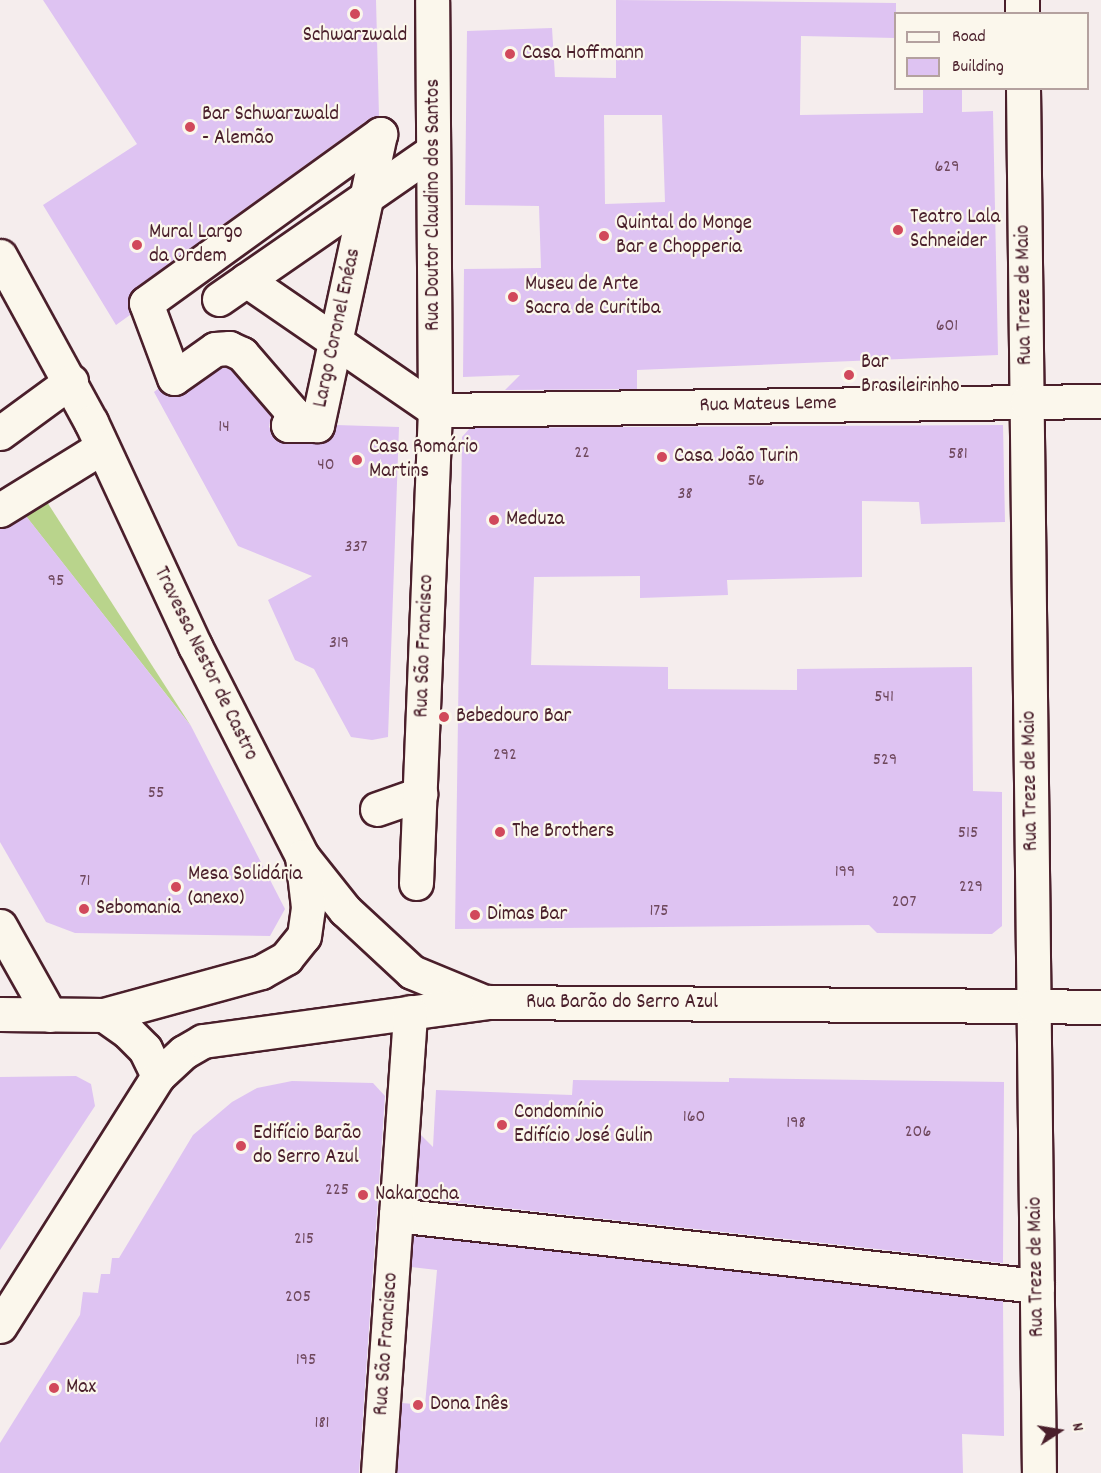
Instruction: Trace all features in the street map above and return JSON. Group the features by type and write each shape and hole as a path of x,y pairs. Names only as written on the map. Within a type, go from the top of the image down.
{"street":[{"name":"Rua Doutor Claudino dos Santos","path":"432,0 435,410"},
{"name":"Rua Treze de Maio","path":"1023,90 1039,1473"},
{"name":"Largo Coronel Enéas","path":"380,134 317,425 288,425 293,413 242,354 229,348 215,349 174,378 146,303 380,134"},
{"path":"219,299 433,151"},
{"name":"Travessa Nestor de Castro","path":"0,256 70,381 195,646 302,856 345,910 412,972 487,1002"},
{"path":"246,280 435,410"},
{"path":"0,433 70,381"},
{"name":"Rua Mateus Leme","path":"435,410 1101,401"},
{"name":"Rua São Francisco","path":"416,883 435,410"},
{"path":"0,510 102,447"},
{"path":"377,809 420,794"},
{"path":"0,1014 104,1015 231,982 286,958 304,936 308,907 302,856"},
{"path":"0,926 50,1015"},
{"name":"Rua Barão do Serro Azul","path":"0,1326 158,1076 184,1052 203,1041 487,1002 1101,1007"},
{"name":"Rua São Francisco","path":"378,1473 410,1012"},
{"path":"104,1015 128,1032 145,1049 158,1076"},
{"path":"396,1215 1037,1286"}],"green space":[{"path":"14,501 47,502 191,726"}],"building":[{"path":"43,0 376,0 379,116 369,119 135,288 128,298 130,315 116,325 43,205 137,144"},
{"path":"616,0 896,3 894,38 801,36 800,115 923,113 923,90 962,90 962,112 993,111 998,355 637,370 637,389 505,390 520,375 463,377 464,269 541,268 539,206 465,205 467,31 552,28 555,77 616,78","holes":["604,115 662,115 665,202 605,204"]},
{"path":"222,367 230,369 271,416 269,427 280,442 325,442 336,425 399,427 388,737 372,740 351,737 314,669 295,660 268,600 312,576 238,546 154,392 159,388 173,397 184,394"},
{"path":"1003,425 1005,522 921,524 919,502 862,501 862,577 727,580 728,595 640,598 640,576 534,577 531,665 668,667 668,689 797,690 797,669 972,667 973,791 1002,792 1002,926 992,934 877,933 869,925 455,929 462,437 470,428"},
{"path":"26,516 191,726 285,909 270,936 75,933 46,922 0,842 0,529"},
{"path":"76,1076 91,1084 95,1106 0,1250 0,1077"},
{"path":"729,1078 1004,1082 1003,1263 416,1198 420,1134 433,1147 436,1090 572,1095 573,1080 729,1082"},
{"path":"292,1081 373,1083 385,1096 359,1473 0,1473 0,1443 80,1315 83,1292 98,1293 101,1274 110,1274 112,1258 119,1258 193,1135 232,1102 257,1088"},
{"path":"413,1236 1003,1301 1004,1436 962,1434 963,1473 397,1473 402,1403 425,1405 437,1270 411,1267"}],"place":[{"name":"Schwarzwald","path":"355,14"},
{"name":"Casa Hoffmann","path":"510,54"},
{"name":"Bar Schwarzwald - Alemão","path":"190,127"},
{"name":"Teatro Lala Schneider","path":"898,230"},
{"name":"Quintal do Monge Bar e Chopperia","path":"604,236"},
{"name":"Mural Largo da Ordem","path":"137,245"},
{"name":"Museu de Arte Sacra de Curitiba","path":"513,297"},
{"name":"Bar Brasileirinho","path":"849,375"},
{"name":"Casa João Turin","path":"662,457"},
{"name":"Casa Romário Martins","path":"357,460"},
{"name":"Meduza","path":"494,520"},
{"name":"Bebedouro Bar","path":"444,717"},
{"name":"The Brothers","path":"500,832"},
{"name":"Mesa Solidária (anexo)","path":"176,887"},
{"name":"Sebomania","path":"84,909"},
{"name":"Dimas Bar","path":"475,915"},
{"name":"Condomínio Edifício José Gulin","path":"502,1125"},
{"name":"Edifício Barão do Serro Azul","path":"241,1146"},
{"name":"Nakarocha","path":"363,1195"},
{"name":"Max","path":"54,1388"},
{"name":"Dona Inês","path":"418,1405"}]}
